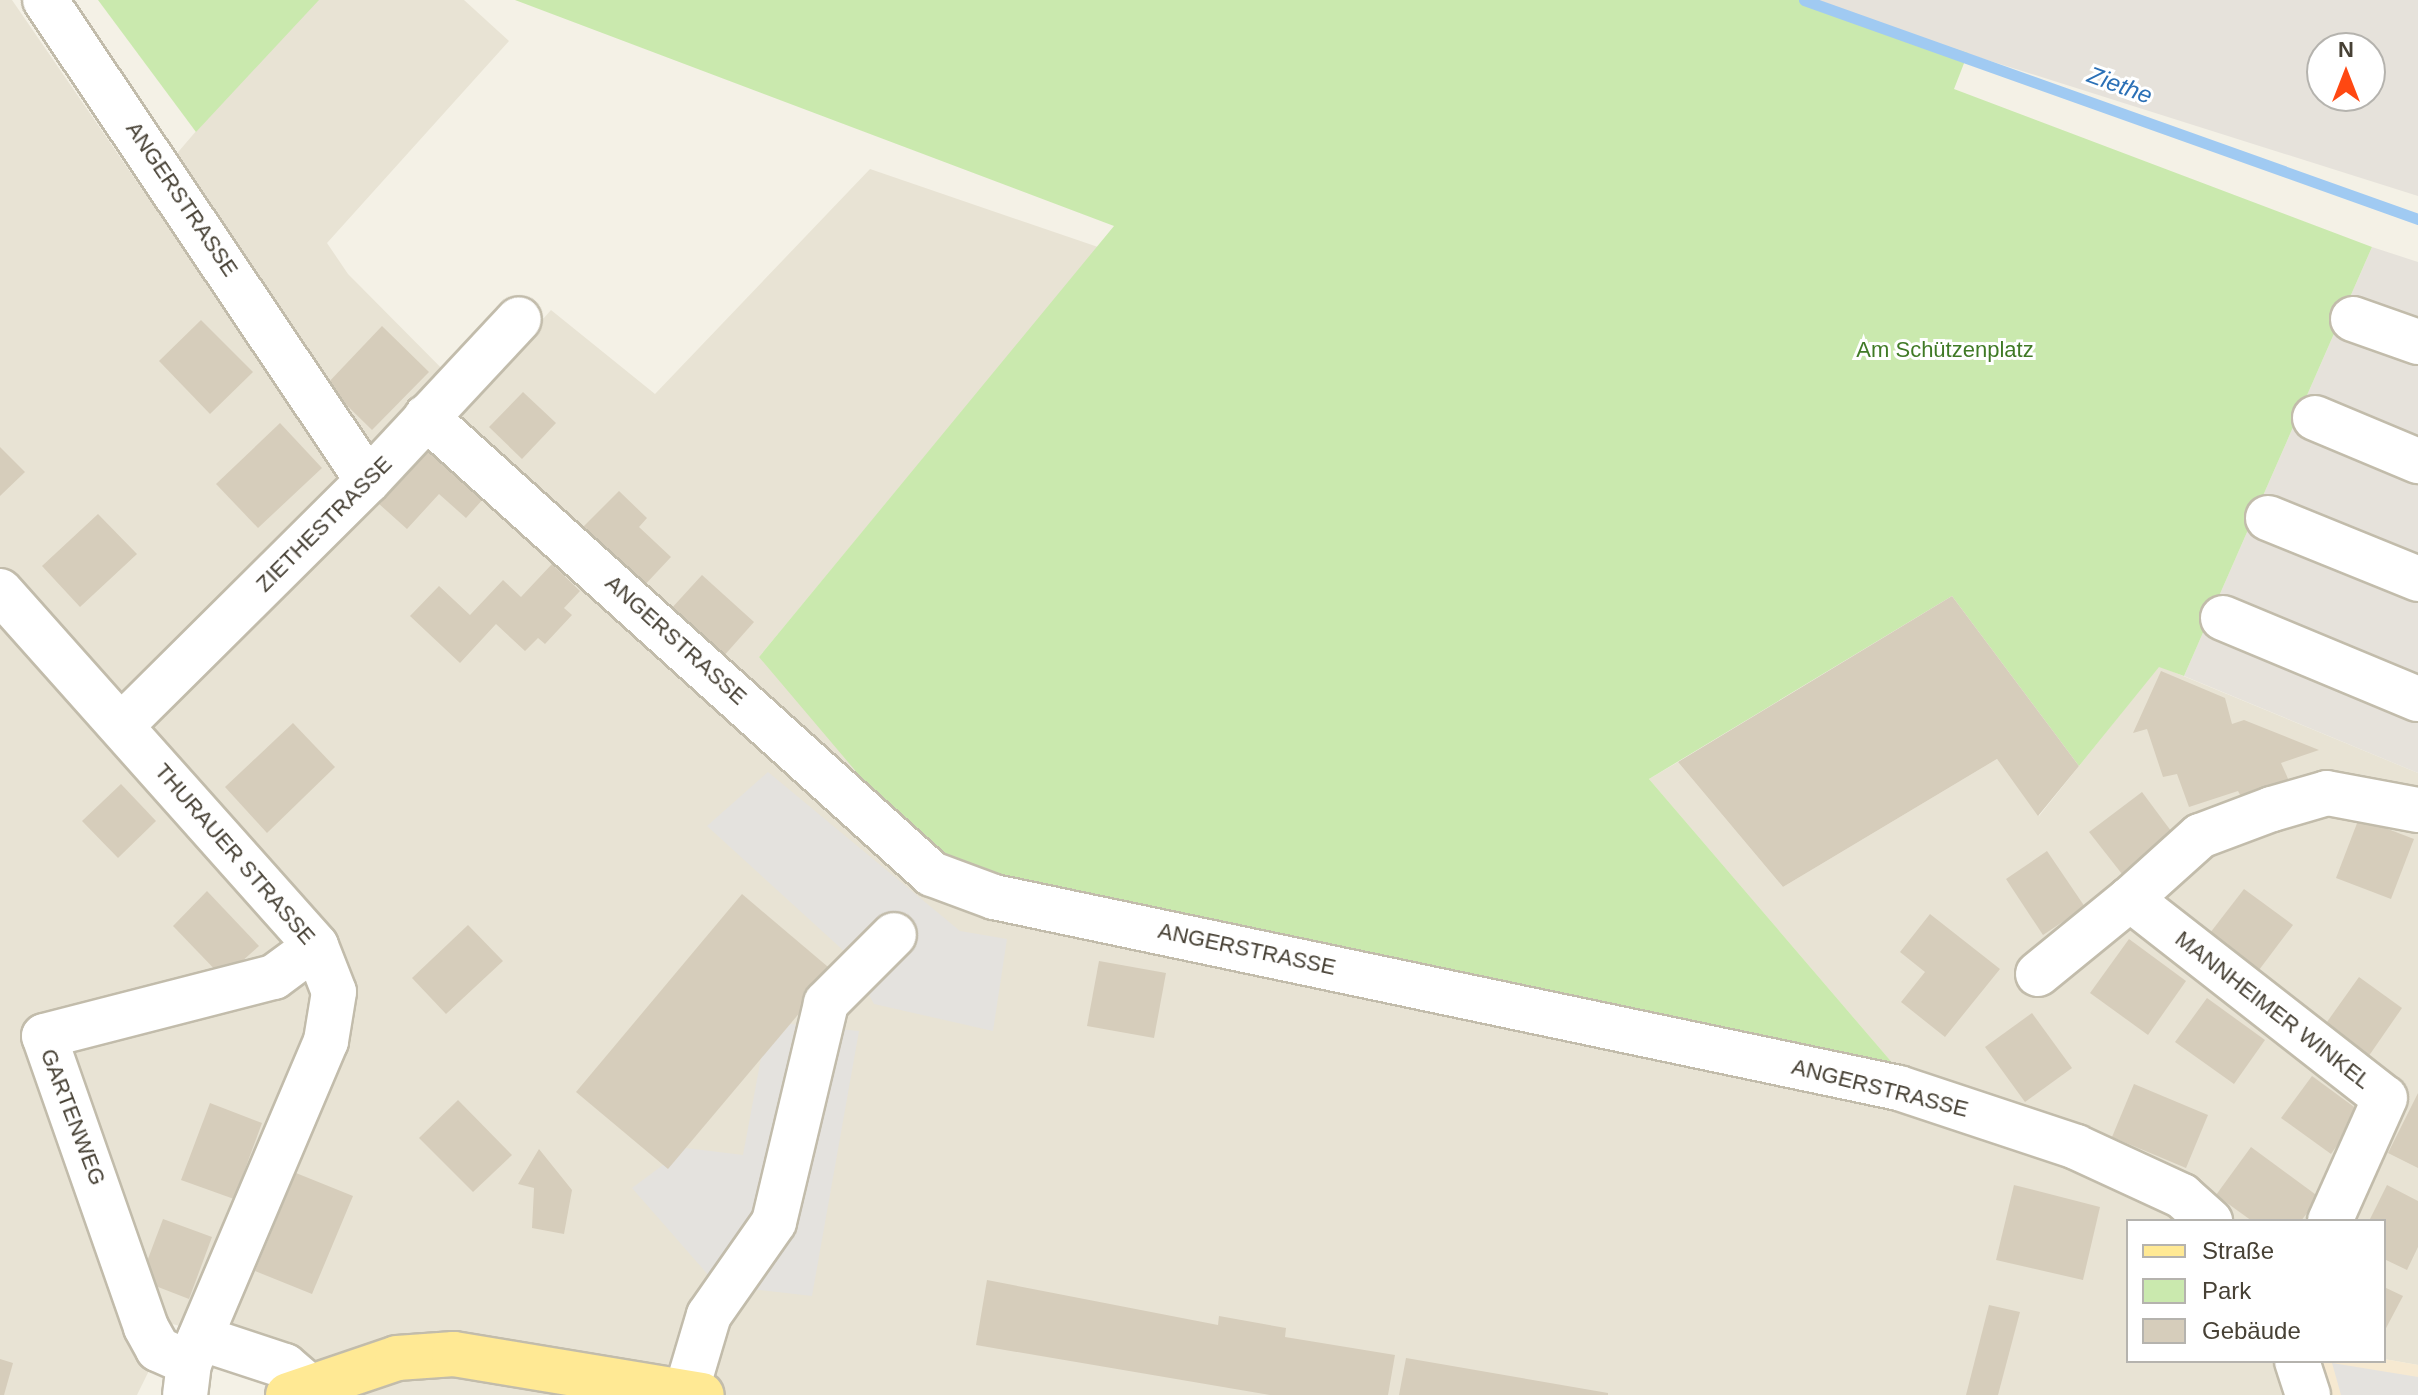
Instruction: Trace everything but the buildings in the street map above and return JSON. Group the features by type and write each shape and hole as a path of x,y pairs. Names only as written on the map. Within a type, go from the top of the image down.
{"main road":[{"path":"298,1391 397,1358 454,1354 694,1394"}],"street":[{"name":"ANGERSTRASSE","path":"45,0 368,481"},
{"name":"ZIETHESTRASSE","path":"123,724 368,481 519,319"},
{"path":"2353,319 2418,342"},
{"name":"ANGERSTRASSE","path":"426,417 932,874 994,897 1899,1088 2076,1147 2182,1196 2208,1219"},
{"path":"2315,418 2418,461"},
{"path":"2268,518 2418,579"},
{"name":"THURAUER STRASSE","path":"0,591 123,724 316,946 334,992 326,1041 191,1365"},
{"path":"2223,618 2418,699"},
{"path":"2038,974 2130,899 2200,836 2272,809 2327,793 2418,810"},
{"name":"MANNHEIMER WINKEL","path":"2130,899 2385,1098 2331,1219"},
{"path":"694,1394 709,1315 774,1222 826,1003 894,935"},
{"name":"GARTENWEG","path":"191,1365 158,1349 146,1327 44,1036 274,977 316,946"},
{"path":"2298,1363 2308,1395"},
{"path":"191,1365 285,1366 298,1391"}],"shaded area":[{"path":"0,0 12,0 144,192 308,0 464,0 509,41 327,243 348,274 472,399 551,310 655,394 870,169 1098,247 759,657 1900,1072 1649,779 1678,762 1783,887 1997,759 2039,816 2159,666 2418,773 2418,1365 2386,1359 2386,1219 2126,1219 2126,1363 2284,1363 2293,1395 278,1395 283,1351 172,1324 137,1395 0,1395"},
{"path":"1805,0 2418,0 2418,196 1829,10"},
{"path":"2372,247 2418,262 2418,773 2184,676"},
{"path":"768,772 960,931 1007,939 993,1031 874,1004 845,952 707,826"},
{"path":"790,1024 859,1031 812,1296 717,1285 632,1188 686,1148 743,1155 761,1058"},
{"path":"2386,1359 2418,1365 2418,1395 2323,1395 2314,1363 2386,1363"},
{"path":"2332,1363 2418,1377 2418,1395 2341,1395"}],"green space":[{"path":"98,0 319,0 196,132"},
{"name":"Am Schützenplatz","path":"515,0 1804,0 1968,53 1954,89 2372,247 2184,676 2159,667 2079,766 1952,596 1649,779 1901,1073 937,867 759,657 1114,226"}],"waterway":[{"name":"Ziethe","path":"1804,0 2418,219"}]}
